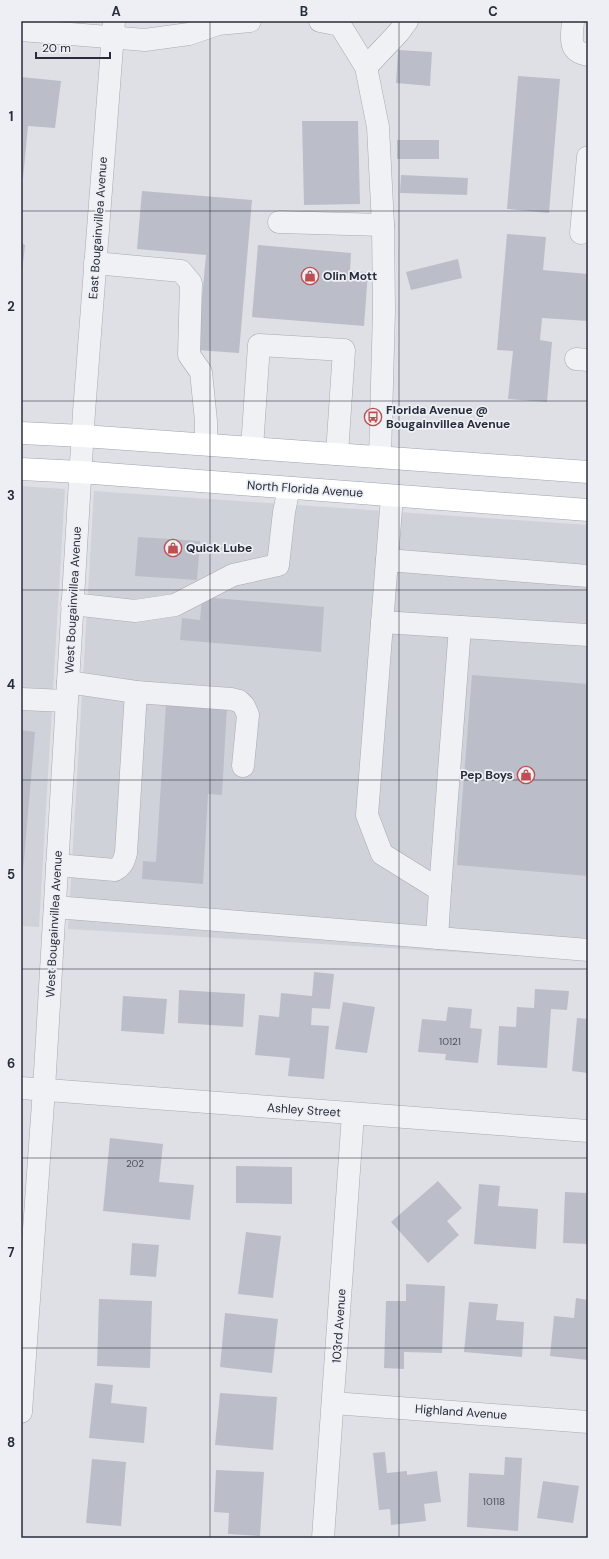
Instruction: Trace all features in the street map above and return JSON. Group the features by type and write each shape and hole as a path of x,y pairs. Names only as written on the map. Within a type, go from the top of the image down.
{"main road":[{"path":"21,433 206,444 588,472"},
{"name":"North Florida Avenue","path":"21,469 80,472 588,510"}],"street":[{"path":"21,30 113,29 145,40 189,34 218,22 250,21"},
{"path":"320,21 340,25 366,66 378,127 383,225 384,310 380,457"},
{"path":"366,66 399,32 407,21"},
{"path":"573,21 572,41 574,48 579,53 588,54"},
{"name":"East Bougainvillea Avenue","path":"82,436 113,29"},
{"path":"581,233 588,158"},
{"path":"279,222 383,225"},
{"path":"95,263 181,271 191,283 190,355 201,372 206,421 206,444"},
{"path":"252,448 259,344 344,350 337,454"},
{"name":"West Bougainvillea Avenue","path":"21,1412 44,1089 82,436"},
{"path":"72,604 135,611 175,605 233,575 278,565 284,512 289,488"},
{"path":"392,496 367,815 382,854 440,890"},
{"path":"387,560 588,576"},
{"path":"382,622 588,635"},
{"path":"437,938 460,627"},
{"path":"21,699 67,692 136,692 231,698 244,706 248,715 243,766"},
{"path":"57,865 115,870 120,867 124,861 126,853 136,692"},
{"path":"54,907 588,950"},
{"name":"Ashley Street","path":"21,1088 588,1131"},
{"name":"103rd Avenue","path":"323,1538 353,1114"},
{"name":"Highland Avenue","path":"333,1403 588,1422"}],"shaded area":[{"path":"21,486 65,489 39,927 21,926"},
{"path":"94,491 588,525 588,960 68,929"}],"building":[{"path":"398,50 432,52 430,86 396,83"},
{"path":"518,76 560,79 549,213 507,209"},
{"path":"21,77 61,81 55,128 28,126 23,178 21,177"},
{"path":"302,121 358,121 360,204 304,205"},
{"path":"397,140 439,140 439,159 397,159"},
{"path":"401,175 468,178 467,195 400,193"},
{"path":"142,191 252,200 239,353 197,350 206,255 137,249"},
{"path":"507,234 546,237 543,270 588,274 588,321 542,318 540,340 552,342 547,402 508,399 513,351 497,350"},
{"path":"21,243 25,245 22,273 21,273"},
{"path":"258,245 351,253 350,271 368,272 364,326 252,317"},
{"path":"458,259 462,278 411,290 406,272"},
{"path":"138,537 200,541 197,580 135,576"},
{"path":"202,597 324,607 321,652 180,640 182,618 200,620"},
{"name":"Pep Boys","path":"472,675 588,684 588,876 457,865"},
{"path":"166,703 227,706 222,795 208,794 203,884 142,879 143,861 156,862"},
{"path":"21,730 35,732 22,883 21,883"},
{"path":"314,972 334,974 330,1009 312,1008 311,1025 329,1026 324,1079 288,1076 290,1058 255,1055 259,1015 279,1017 281,993 312,996"},
{"path":"535,989 569,991 567,1010 551,1009 547,1068 497,1065 499,1026 516,1027 517,1007 534,1008"},
{"path":"179,990 245,994 243,1027 178,1023"},
{"path":"123,996 167,999 164,1034 121,1031"},
{"path":"343,1002 375,1007 367,1053 335,1049"},
{"path":"448,1007 472,1009 470,1028 482,1029 478,1063 445,1060 446,1054 418,1052 422,1019 446,1021"},
{"path":"577,1018 588,1019 588,1073 572,1071"},
{"path":"110,1138 163,1144 159,1182 194,1185 190,1220 103,1211"},
{"path":"236,1166 292,1167 292,1204 236,1203"},
{"path":"438,1181 462,1208 447,1221 459,1235 428,1263 391,1222"},
{"path":"479,1184 500,1186 498,1206 538,1209 536,1249 474,1244"},
{"path":"565,1192 588,1193 588,1244 563,1243"},
{"path":"246,1232 281,1236 273,1298 238,1294"},
{"path":"132,1243 159,1245 156,1277 130,1275"},
{"path":"406,1284 445,1286 442,1353 404,1352 404,1369 384,1368 386,1301 406,1301"},
{"path":"576,1298 588,1300 588,1360 550,1356 554,1316 574,1318"},
{"path":"99,1299 152,1301 150,1368 97,1366"},
{"path":"469,1302 498,1304 496,1320 524,1322 522,1357 464,1352"},
{"path":"225,1313 278,1319 272,1373 220,1367"},
{"path":"95,1383 113,1385 111,1403 147,1407 144,1443 89,1438"},
{"path":"220,1393 277,1397 273,1450 215,1445"},
{"path":"385,1452 387,1473 407,1471 407,1475 437,1471 441,1502 424,1504 426,1521 391,1525 390,1509 379,1510 373,1453"},
{"path":"505,1457 522,1458 518,1531 467,1527 469,1473 504,1475"},
{"path":"92,1459 126,1462 121,1526 86,1523"},
{"path":"216,1470 264,1472 260,1536 228,1534 229,1513 214,1512"},
{"path":"543,1481 579,1486 573,1523 537,1518"}],"place":[{"name":"Olin Mott","path":"310,276"},
{"name":"Florida Avenue @ Bougainvillea Avenue","path":"373,417"},
{"name":"Quick Lube","path":"173,548"},
{"name":"Pep Boys","path":"526,775"}]}
